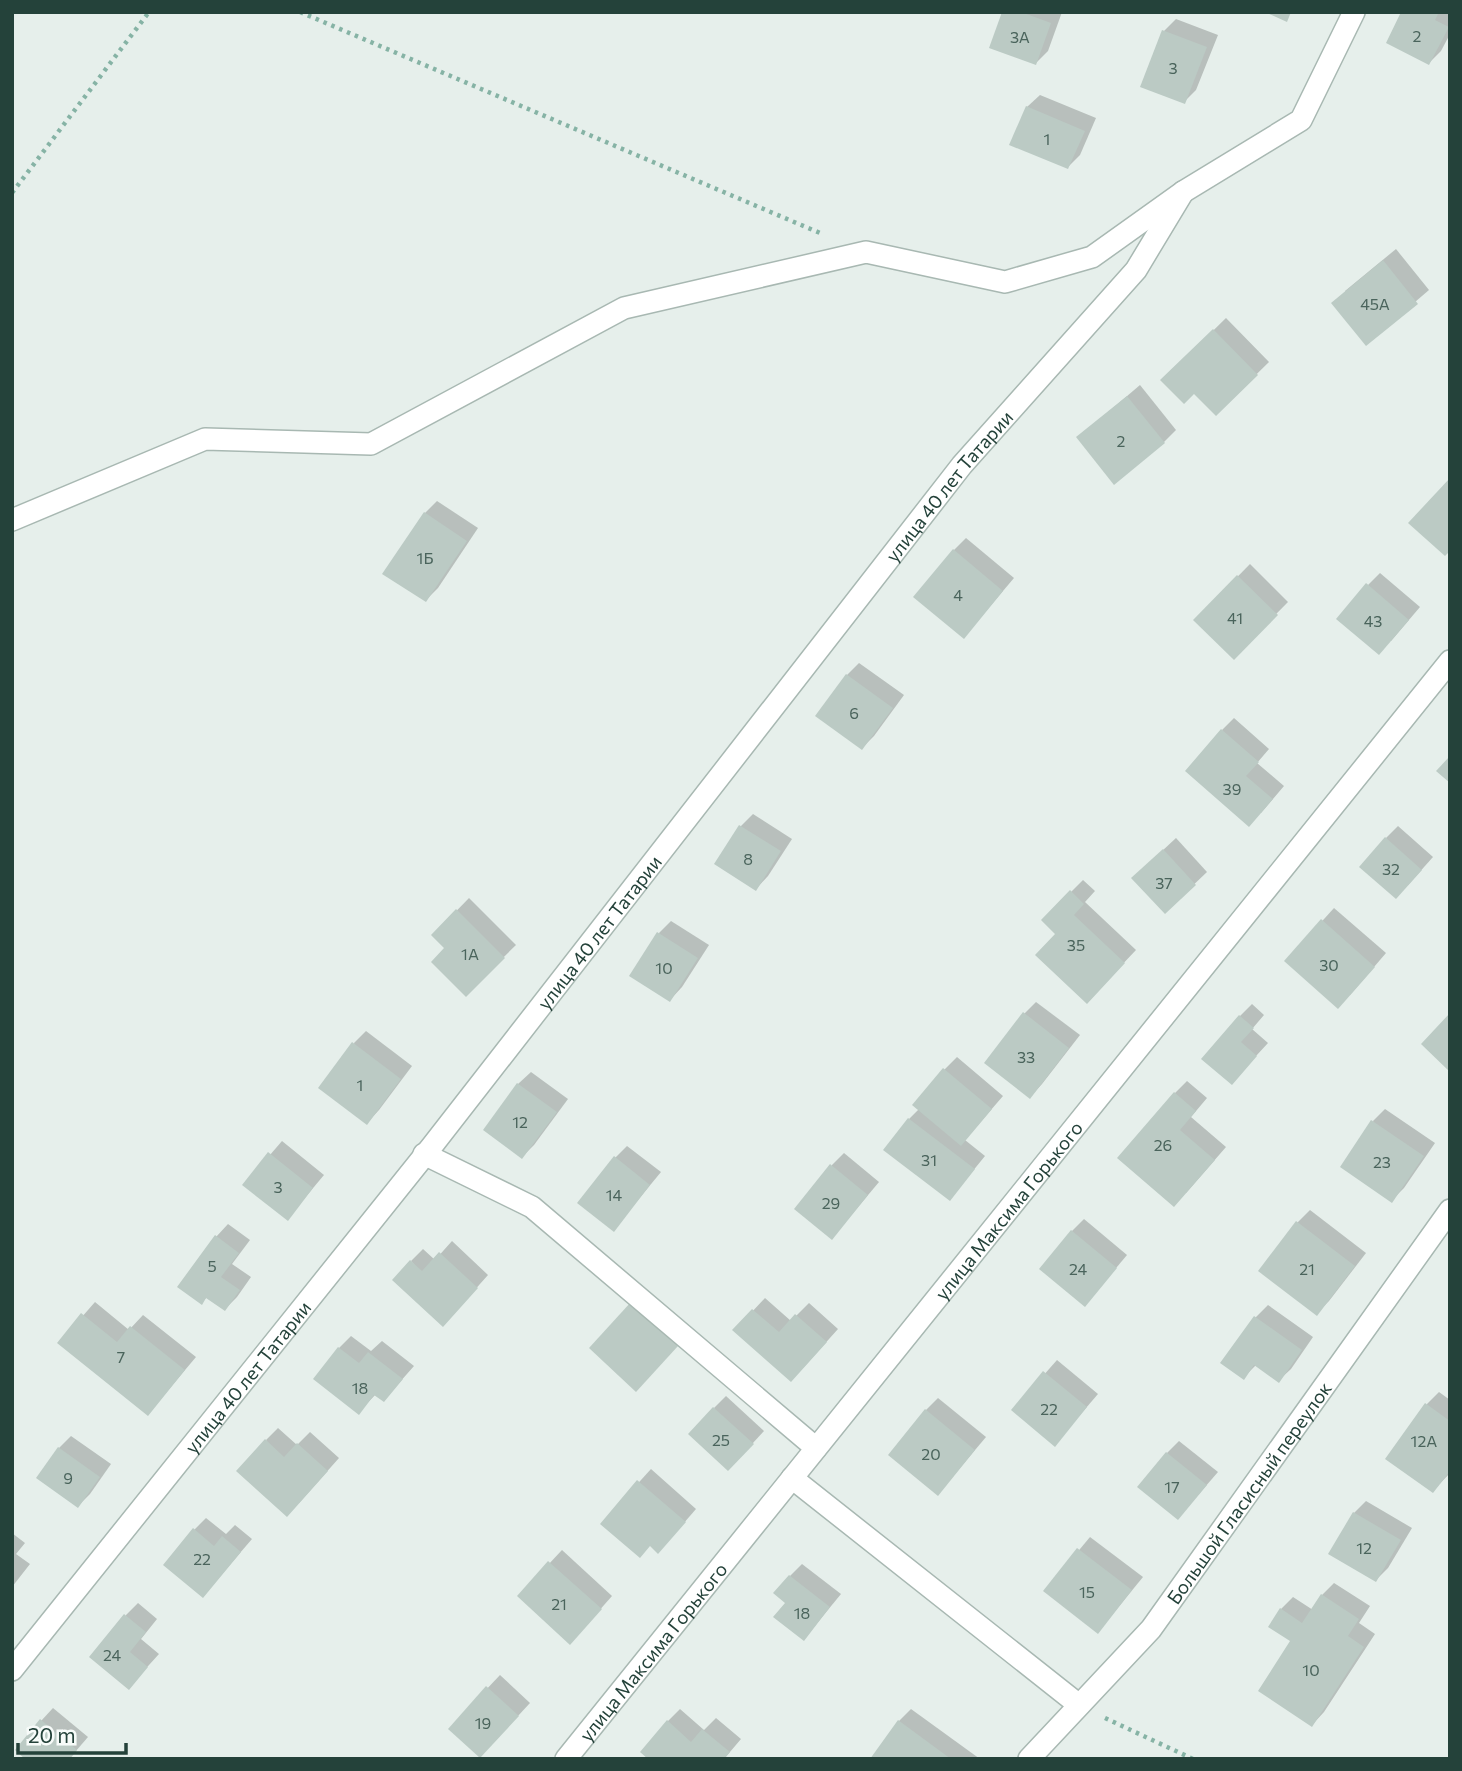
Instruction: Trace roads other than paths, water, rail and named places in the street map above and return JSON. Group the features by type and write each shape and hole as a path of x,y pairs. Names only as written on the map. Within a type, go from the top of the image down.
{"street":[{"path":"12,520 205,439 371,444 624,308 866,252 1005,282 1092,257 1183,192 1301,120 1354,12"},
{"name":"улица 40 лет Татарии","path":"12,1670 424,1154 962,465 1136,270 1183,192"},
{"name":"улица Максима Горького","path":"566,1759 1450,660"},
{"path":"424,1154 532,1207 816,1448"},
{"name":"Большой Гласисный переулок","path":"1029,1759 1151,1629 1450,1210"},
{"path":"792,1478 1079,1705"}]}
